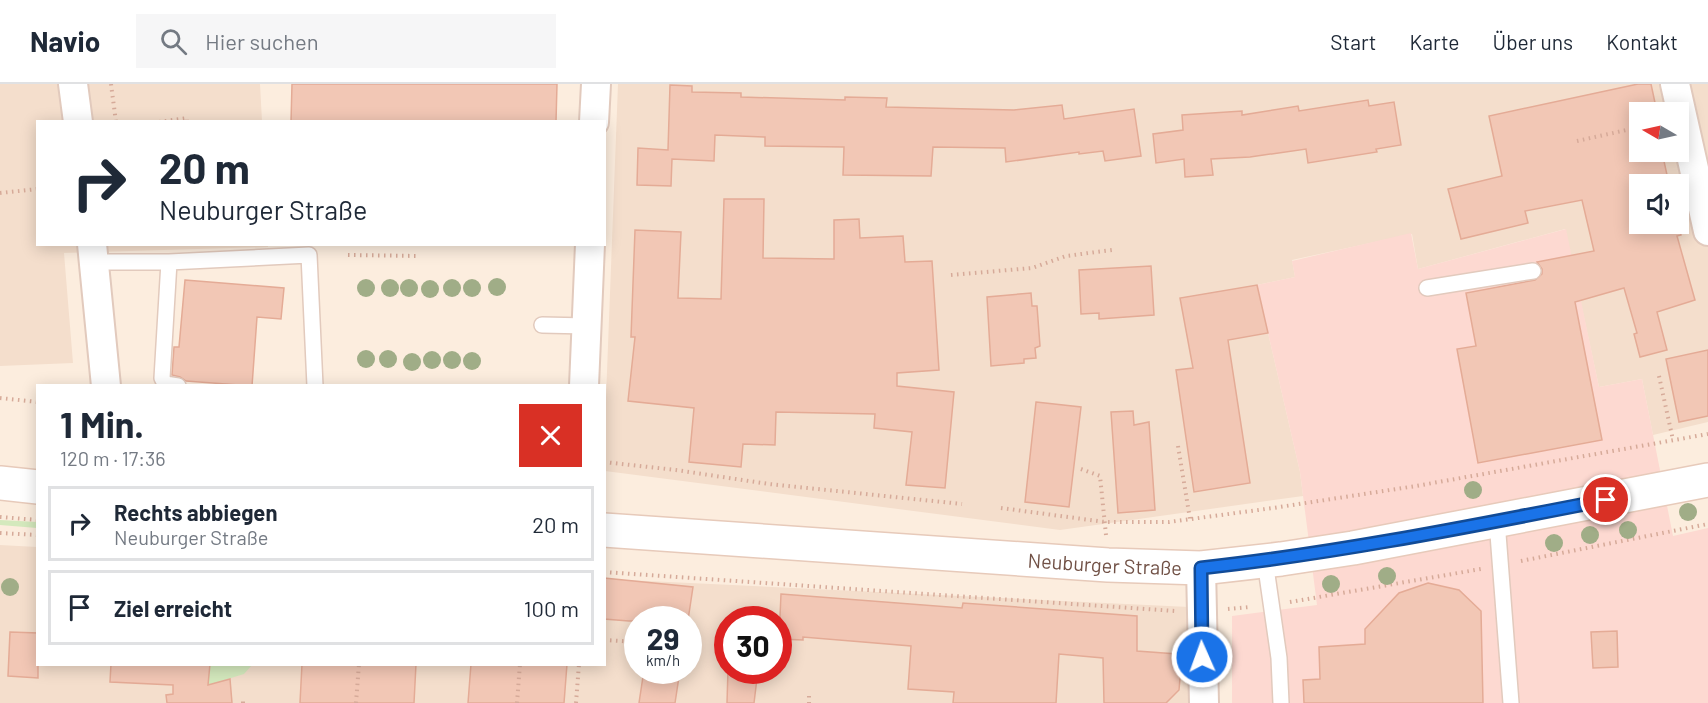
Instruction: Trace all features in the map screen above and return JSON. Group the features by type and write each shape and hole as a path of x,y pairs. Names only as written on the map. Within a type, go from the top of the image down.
{"street":[{"path":"73,84 78,120"},
{"path":"594,120 596,84"},
{"path":"1675,84 1708,231"},
{"path":"584,384 590,246"},
{"path":"93,253 106,384"},
{"name":"Neuburger Straße","path":"606,530 1108,565 1201,568 1353,548 1708,480"},
{"path":"0,483 36,487"},
{"path":"1201,568 1204,703"}],"lane":[{"path":"93,253 169,262 309,255 315,384"},
{"path":"165,384 162,378 169,262"},
{"path":"1427,288 1533,271"},
{"path":"542,325 586,326"},
{"path":"1497,521 1511,703"},
{"path":"1265,561 1279,658 1281,703"}],"path":[{"path":"111,84 116,120"},
{"path":"173,120 187,118 187,120"},
{"path":"1577,141 1629,129"},
{"path":"0,194 36,189"},
{"path":"951,275 1032,268 1066,256 1112,250"},
{"path":"348,255 418,255"},
{"path":"1659,376 1673,440"},
{"path":"0,398 36,402"},
{"path":"1001,508 1105,522 1169,522 1416,486 1708,434"},
{"path":"1178,446 1190,519"},
{"path":"606,462 769,484 962,504"},
{"path":"1080,469 1100,476 1108,565"},
{"path":"0,517 36,520"},
{"path":"0,532 36,535"},
{"path":"606,640 624,641"},
{"path":"356,703 358,666"},
{"path":"518,703 520,666"},
{"path":"576,703 579,666"},
{"path":"809,696 809,703"}],"shaded area":[{"path":"0,84 260,84 262,120 36,120 36,246 268,247 64,253 73,363 0,366"},
{"path":"618,84 1708,84 1708,422 1653,435 1642,379 1599,387 1565,229 1418,269 1412,234 1292,260 1295,277 1257,285 1300,472 1303,496 1060,530 606,471 606,398"},
{"path":"1566,229 1599,387 1642,379 1673,536 1708,528 1708,703 1232,703 1232,616 1317,605 1300,472 1257,285 1295,277 1292,261 1411,233 1418,269"},
{"path":"0,545 36,547 36,666 606,666 606,579 1189,607 1198,703 0,703"}],"green space":[{"path":"0,520 36,522 36,528 0,525"},
{"path":"210,666 251,666 244,674 208,685"}],"building":[{"path":"292,84 557,84 556,120 291,120"},
{"path":"1638,84 1651,84 1655,102 1629,102 1629,162 1664,162 1667,174 1629,174 1629,234 1681,234 1677,236 1695,300 1657,312 1667,350 1640,357 1634,334 1637,333 1624,288 1575,302 1602,440 1478,463 1457,349 1476,346 1466,293 1535,280 1542,274 1542,269 1537,262 1594,251 1582,200 1525,211 1528,223 1461,239 1448,189 1502,176 1489,116"},
{"path":"670,85 692,86 692,92 741,93 741,97 845,100 845,97 887,98 886,107 1014,110 1062,105 1064,119 1134,109 1141,156 1105,161 1103,151 1079,154 1079,152 1006,162 1005,148 933,147 931,176 843,175 844,147 765,146 765,137 715,135 714,161 672,159 671,186 637,185 638,148 668,150"},
{"path":"1368,100 1369,106 1394,102 1401,145 1376,149 1377,152 1308,163 1306,149 1250,157 1211,159 1213,175 1185,177 1184,159 1156,163 1153,134 1183,130 1182,115 1242,111 1242,115 1298,106 1299,111"},
{"path":"724,199 764,199 763,258 834,259 834,220 859,219 860,238 903,236 905,262 932,261 939,370 897,373 897,386 954,392 945,488 906,485 912,432 874,428 875,414 776,412 775,445 743,444 741,467 689,462 694,408 628,401 635,337 631,337 635,230 681,232 678,298 721,299"},
{"path":"1151,266 1154,315 1099,319 1099,313 1081,314 1079,270"},
{"path":"185,280 284,288 281,319 257,317 252,384 186,381 172,375 174,347 179,347"},
{"path":"1257,285 1268,333 1228,340 1250,483 1194,492 1176,370 1193,368 1180,298"},
{"path":"1031,293 1032,306 1037,306 1040,346 1035,348 1036,358 1024,359 1024,363 991,366 987,297"},
{"path":"1708,350 1708,416 1679,422 1666,359"},
{"path":"1036,402 1081,407 1069,507 1025,502"},
{"path":"1133,411 1134,425 1149,422 1155,510 1118,513 1111,412"},
{"path":"606,578 693,587 690,606 624,606 624,621 606,619"},
{"path":"1428,583 1459,590 1481,611 1483,703 1304,703 1303,680 1320,679 1319,647 1365,644 1365,629 1399,593"},
{"path":"781,594 962,608 963,603 1137,616 1137,651 1177,654 1176,667 1181,667 1179,690 1166,703 1104,703 1103,658 1059,654 1056,703 953,703 954,692 908,689 911,646 803,637 803,640 792,640 792,606 780,606"},
{"path":"1617,631 1618,667 1593,668 1591,632"},
{"path":"10,632 36,633 38,678 8,676"},
{"path":"111,666 210,666 208,685 230,679 232,703 167,703 166,695 173,694 173,685 110,682"},
{"path":"302,666 416,666 414,703 300,703"},
{"path":"471,666 567,666 564,703 468,703"},
{"path":"642,684 678,684 675,703 639,703"},
{"path":"728,684 756,684 754,703 727,703"}],"route":[{"path":"1202,657 1201,568 1353,548 1606,500"}]}
